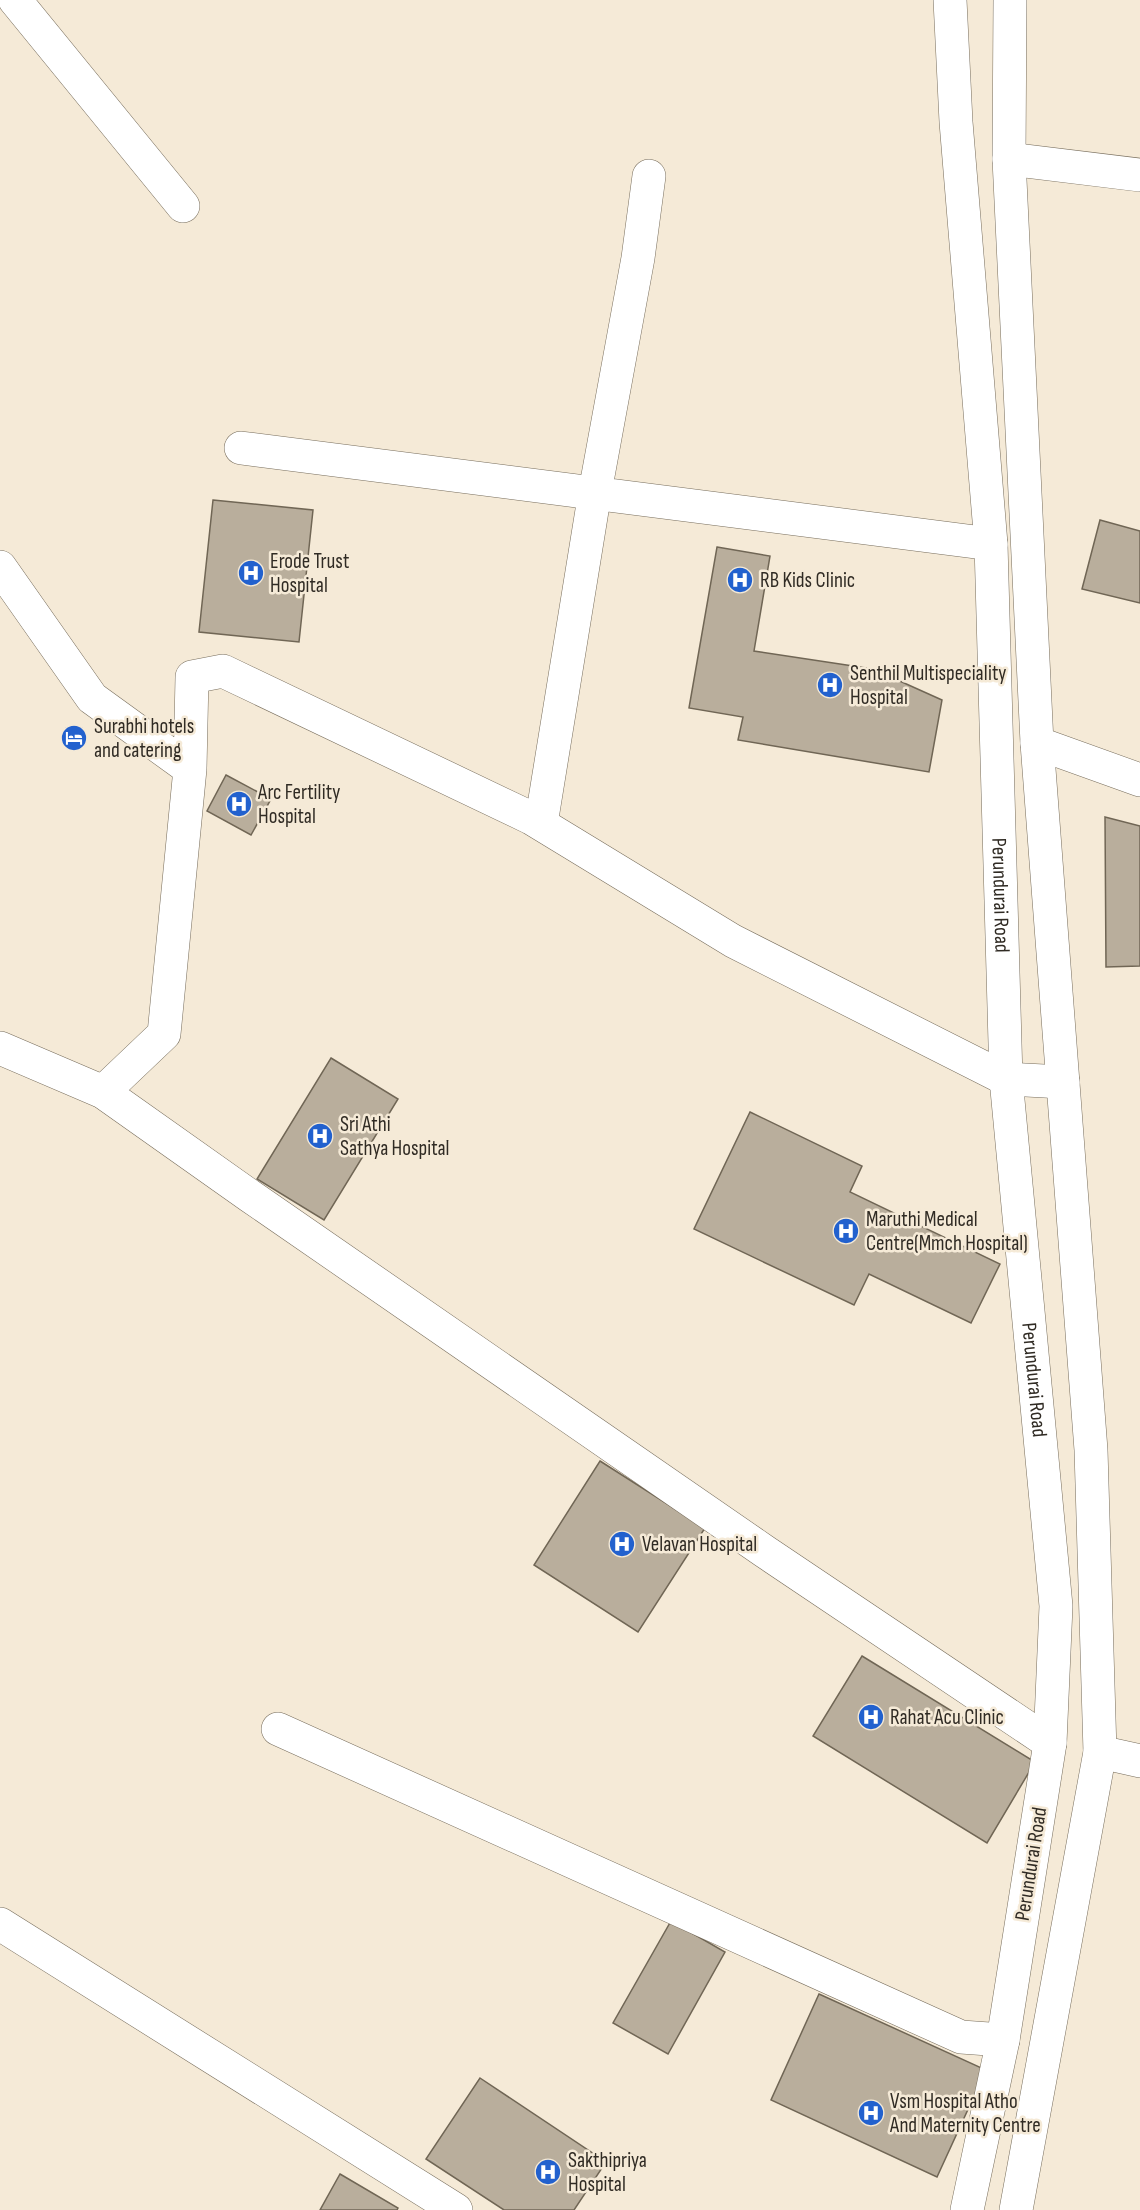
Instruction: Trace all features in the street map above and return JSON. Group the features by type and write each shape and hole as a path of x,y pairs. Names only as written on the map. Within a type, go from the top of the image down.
{"street":[{"path":"15,0 183,206"},
{"name":"Perundurai Road","path":"950,0 956,122 991,544 1006,1078 1056,1606 1050,1743 1003,2040 967,2210"},
{"path":"1010,0 1009,159 1037,743 1091,1450 1100,1752 1016,2210"},
{"path":"1009,159 1140,176"},
{"path":"541,824 595,492 638,258 649,176"},
{"path":"241,448 991,544"},
{"path":"0,567 92,699 190,769"},
{"path":"103,1092 164,1034 190,769 192,677 224,671 541,824 733,941 1006,1078 1063,1082"},
{"path":"1037,743 1140,780"},
{"path":"0,1048 103,1092 754,1544 1050,1743"},
{"path":"278,1729 961,2037 1003,2040"},
{"path":"1100,1752 1140,1761"},
{"path":"0,1924 456,2210"}],"building":[{"path":"213,500 313,510 299,642 199,632"},
{"path":"1100,520 1140,531 1140,603 1082,589"},
{"path":"717,547 770,556 754,651 873,669 942,700 929,772 738,740 743,717 689,708"},
{"path":"226,775 271,799 251,835 207,811"},
{"path":"1105,817 1140,826 1140,966 1106,967"},
{"path":"331,1058 398,1099 324,1220 257,1179"},
{"path":"750,1112 862,1166 850,1192 1000,1264 971,1323 869,1274 854,1305 694,1229"},
{"path":"600,1461 705,1528 638,1632 534,1565"},
{"path":"862,1656 1035,1762 987,1843 813,1736"},
{"path":"671,1921 725,1952 668,2054 613,2023"},
{"path":"819,1994 986,2070 937,2177 771,2100"},
{"path":"480,2078 606,2162 574,2210 504,2210 426,2159"},
{"path":"340,2174 398,2208 397,2210 320,2210"}],"place":[{"name":"Erode Trust Hospital","path":"251,573"},
{"name":"RB Kids Clinic","path":"740,580"},
{"name":"Senthil Multispeciality Hospital","path":"830,685"},
{"name":"Surabhi hotels and catering","path":"74,738"},
{"name":"Arc Fertility Hospital","path":"239,804"},
{"name":"Sri Athi Sathya Hospital","path":"320,1136"},
{"name":"Maruthi Medical Centre(Mmch Hospital)","path":"846,1231"},
{"name":"Velavan Hospital","path":"622,1544"},
{"name":"Rahat Acu Clinic","path":"871,1717"},
{"name":"Vsm Hospital Atho And Maternity Centre","path":"871,2113"},
{"name":"Sakthipriya Hospital","path":"548,2172"}]}
